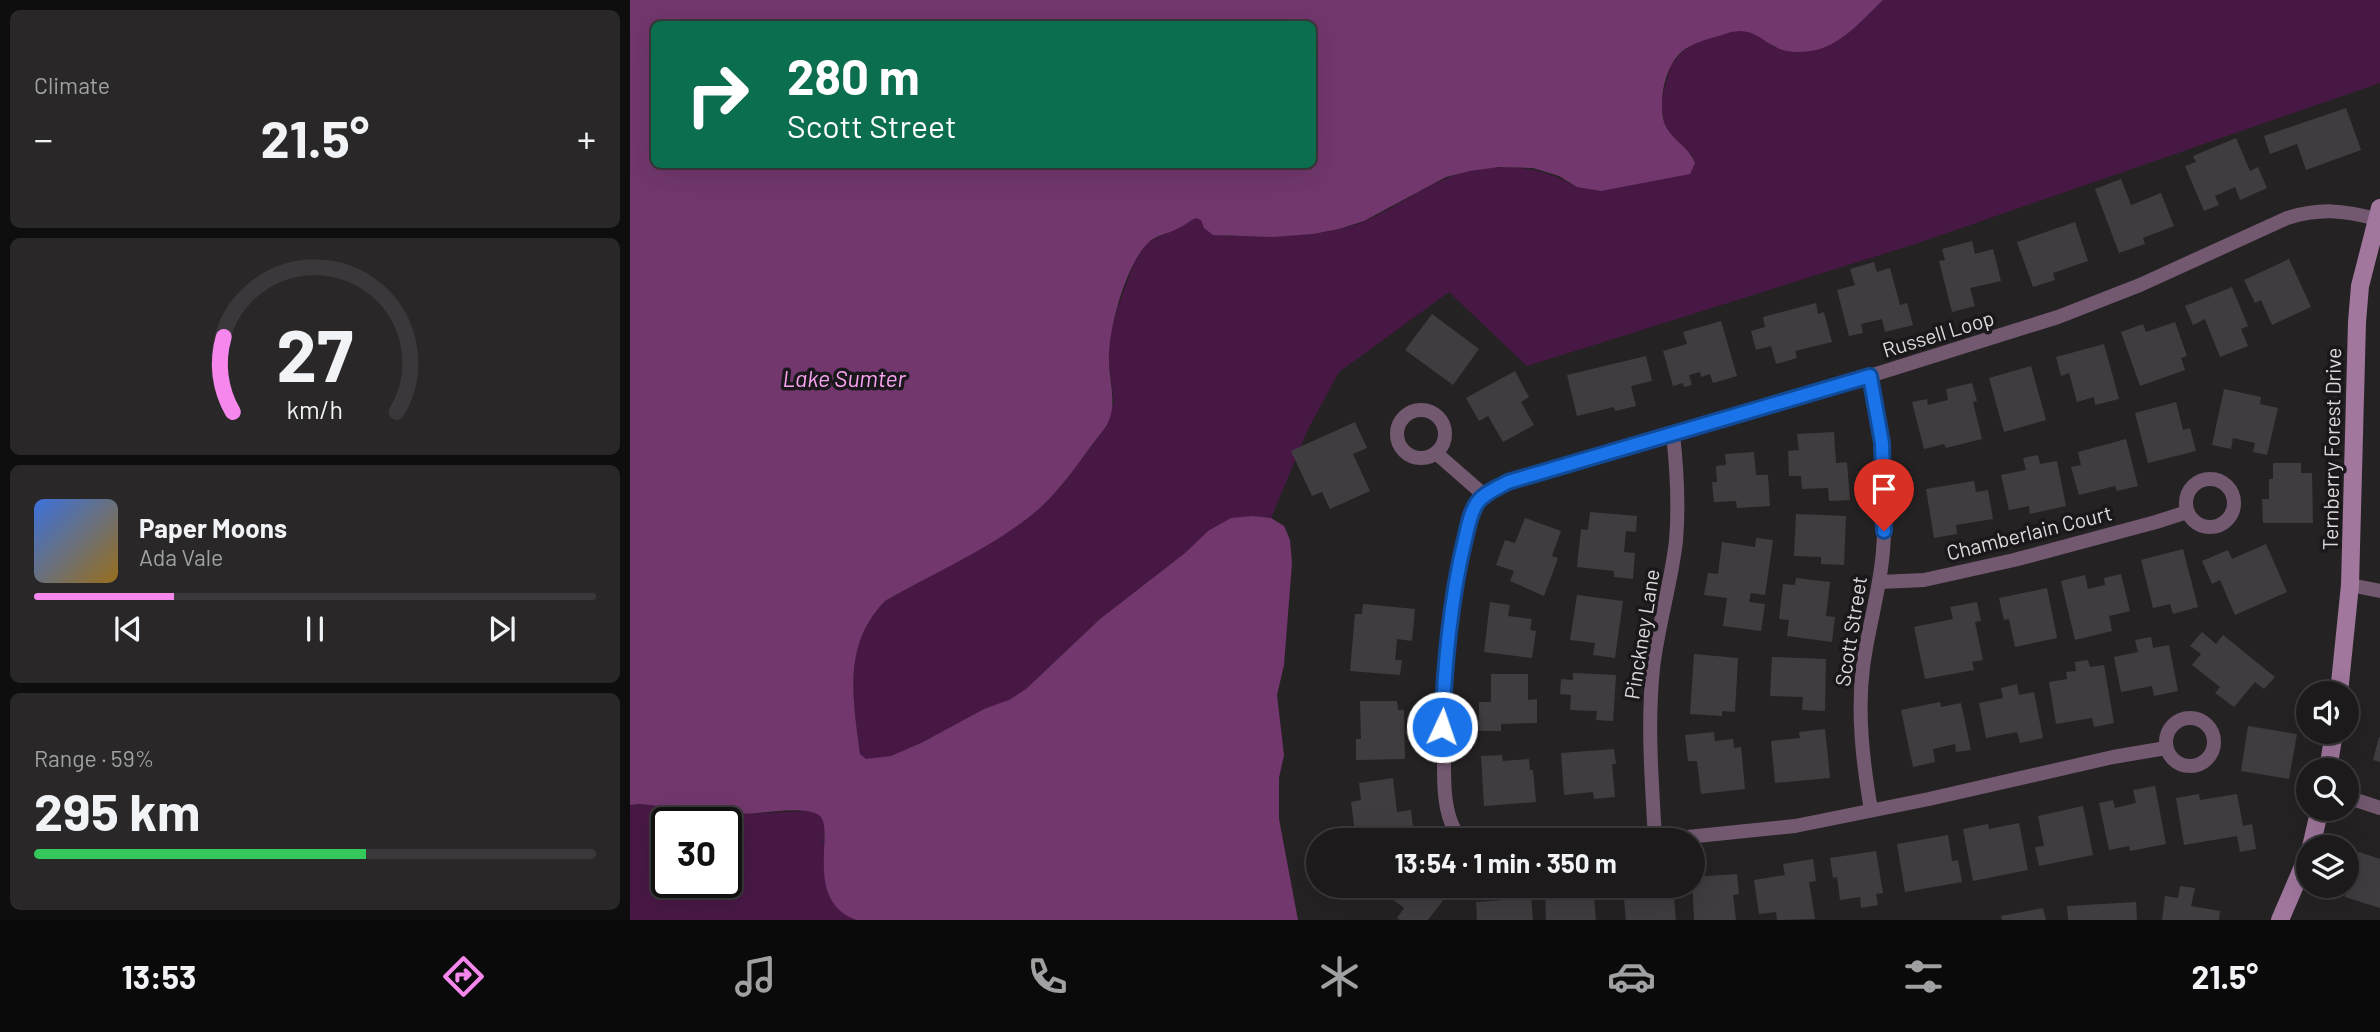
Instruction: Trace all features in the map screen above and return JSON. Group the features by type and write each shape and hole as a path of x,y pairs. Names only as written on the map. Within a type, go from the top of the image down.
{"street":[{"name":"Russell Loop","path":"1484,495 1508,482 1870,376 2059,317 2140,285 2302,213 2378,213"},
{"name":"Ternberry Forest Drive","path":"2340,681 2350,585 2357,322 2360,286 2378,213"},
{"name":"Scott Street","path":"1870,376 1882,443 1885,513 1880,582 1863,668 1861,697 1863,747 1871,810"},
{"name":"Pinckney Lane","path":"1655,828 1650,706 1658,632 1676,542 1678,495 1672,434"},
{"path":"1436,453 1484,495 1471,515 1450,621 1442,727 1444,776 1450,821 1454,828"},
{"name":"Chamberlain Court","path":"1880,582 1924,580 1967,571 2187,512"},
{"path":"2350,585 2380,591"},
{"path":"1705,835 1795,825 2166,748"},
{"path":"2359,801 2380,808"},
{"path":"2280,920 2296,883"}],"shaded area":[{"path":"1883,0 2380,0 2380,83 1918,243 1527,366 1449,292 1339,372 1308,429 1271,518 1253,516 1208,531 1185,553 1100,619 1026,689 1009,701 984,709 891,756 866,760 860,754 853,693 854,673 856,654 871,618 885,601 977,551 1041,507 1062,485 1105,428 1114,402 1109,336 1134,263 1147,243 1196,218 1201,219 1214,233 1226,236 1290,236 1349,227 1376,216 1428,187 1469,171 1498,167 1525,168 1551,175 1577,187 1695,163 1692,155 1669,135 1661,101 1671,65 1683,51 1697,42 1732,31 1744,31 1760,36 1776,48 1843,36"},
{"path":"639,804 669,807 651,807 651,898 742,898 742,814 808,811 819,814 824,820 826,827 823,841 853,919 856,920 630,920 630,805"}],"water":[{"name":"Lake Sumter","path":"630,0 1883,0 1846,34 1820,49 1790,52 1779,49 1754,34 1740,31 1696,43 1678,55 1665,82 1662,113 1667,128 1695,163 1690,174 1601,191 1577,187 1559,176 1533,168 1499,167 1446,177 1364,221 1339,229 1273,237 1213,235 1204,228 1201,220 1196,218 1180,228 1154,238 1132,266 1115,315 1109,347 1112,411 1105,428 1059,489 1024,521 986,546 885,601 871,618 856,654 853,693 860,754 866,759 891,756 923,742 1026,689 1100,619 1185,553 1208,531 1231,518 1271,518 1284,526 1290,540 1292,563 1284,665 1277,695 1284,755 1279,778 1279,819 1298,920 856,920 839,910 829,896 825,880 823,820 817,814 789,810 742,814 742,807 630,805"}],"building":[{"path":"2346,108 2361,150 2306,170 2297,144 2270,154 2264,136"},
{"path":"2236,138 2250,171 2258,167 2267,188 2240,200 2235,187 2215,196 2219,205 2204,211 2185,166 2196,162 2193,156"},
{"path":"2121,179 2131,205 2161,193 2174,226 2143,238 2145,244 2119,253 2095,189"},
{"path":"2075,222 2088,261 2053,273 2055,280 2033,287 2017,242"},
{"path":"1972,241 1975,254 1993,249 2001,281 1970,288 1975,306 1952,312 1939,261 1945,260 1942,249"},
{"path":"2289,259 2311,307 2272,325 2261,300 2255,303 2244,280"},
{"path":"1874,262 1877,272 1890,268 1900,305 1907,303 1913,325 1885,332 1882,319 1861,324 1863,333 1849,336 1837,290 1855,285 1850,269"},
{"path":"2232,287 2248,326 2241,329 2248,346 2220,357 2205,319 2193,325 2185,306"},
{"path":"1816,303 1818,314 1824,312 1832,342 1795,351 1797,358 1776,364 1771,346 1756,350 1751,331 1765,327 1763,317"},
{"path":"1432,314 1479,349 1453,385 1405,350"},
{"path":"1721,321 1737,376 1713,383 1710,374 1701,377 1700,372 1689,375 1692,385 1684,387 1683,383 1673,386 1663,351 1687,344 1683,332"},
{"path":"2175,322 2187,356 2181,358 2185,370 2140,386 2121,332 2143,324 2146,332"},
{"path":"2104,344 2119,399 2095,405 2094,397 2077,402 2069,373 2061,376 2056,357"},
{"path":"1646,356 1652,381 1631,386 1636,406 1615,411 1614,407 1577,416 1567,375"},
{"path":"2031,366 2046,420 2004,432 1989,378"},
{"path":"1515,371 1529,397 1521,402 1534,425 1503,442 1488,416 1479,421 1466,398"},
{"path":"1972,383 1977,401 1973,402 1982,439 1946,448 1944,444 1924,449 1912,402 1927,399 1928,405 1948,400 1946,389"},
{"path":"2224,389 2261,397 2260,404 2278,408 2267,455 2253,452 2255,443 2233,438 2231,449 2212,445"},
{"path":"2176,402 2183,430 2190,428 2196,451 2148,463 2135,413"},
{"path":"1355,422 1367,448 1353,454 1370,491 1330,509 1322,492 1312,496 1291,451"},
{"path":"1834,432 1836,463 1847,462 1850,500 1829,501 1828,488 1802,489 1801,476 1789,476 1788,451 1799,450 1797,434"},
{"path":"2126,439 2138,486 2117,491 2115,486 2079,495 2071,467 2081,465 2078,452"},
{"path":"1754,452 1756,475 1768,475 1770,506 1737,508 1736,501 1714,502 1712,482 1717,482 1716,466 1726,465 1725,454"},
{"path":"2038,455 2040,464 2057,461 2066,506 2030,514 2029,506 2009,510 2001,475 2026,470 2023,458"},
{"path":"2273,463 2301,463 2301,473 2312,473 2313,523 2263,523 2262,499 2269,499 2269,479 2273,479"},
{"path":"1974,481 1976,492 1988,490 1993,519 1956,525 1957,534 1934,538 1926,489"},
{"path":"1590,512 1637,516 1636,532 1626,531 1624,552 1635,553 1633,579 1614,577 1614,571 1577,567 1581,529 1588,530"},
{"path":"1796,514 1846,516 1844,565 1821,564 1821,557 1794,556"},
{"path":"1525,518 1561,531 1552,556 1558,558 1544,596 1510,581 1514,571 1496,565 1505,540 1515,543"},
{"path":"1756,538 1773,540 1765,595 1751,593 1749,602 1765,604 1761,631 1723,626 1727,598 1704,595 1708,573 1718,574 1722,542 1755,547"},
{"path":"2266,544 2287,592 2235,615 2220,580 2212,584 2202,561 2228,550 2232,559"},
{"path":"2183,549 2198,607 2173,614 2170,604 2153,608 2141,560"},
{"path":"2121,574 2130,611 2109,616 2112,631 2075,640 2061,581 2085,575 2088,589 2105,585 2104,578"},
{"path":"1796,578 1830,582 1826,616 1835,617 1832,642 1787,636 1789,620 1779,619 1783,584 1795,585"},
{"path":"2047,588 2057,638 2015,647 2009,619 2004,620 1999,598"},
{"path":"1577,595 1623,601 1615,658 1593,655 1595,643 1570,640"},
{"path":"1490,602 1510,605 1508,616 1532,619 1530,630 1536,631 1532,658 1484,652"},
{"path":"1977,602 1981,621 1975,622 1983,660 1972,662 1974,670 1925,679 1914,627 1953,619 1950,607"},
{"path":"1363,604 1415,609 1412,641 1397,639 1395,660 1402,660 1400,675 1350,671 1355,614 1362,614"},
{"path":"2202,632 2216,644 2223,635 2275,677 2264,689 2255,682 2234,707 2215,693 2220,687 2192,665 2201,654 2190,646"},
{"path":"2151,637 2153,648 2169,645 2178,691 2154,696 2152,686 2121,692 2114,657 2138,652 2135,640"},
{"path":"1694,654 1738,658 1735,712 1722,711 1722,716 1690,714"},
{"path":"1772,657 1826,659 1825,711 1802,710 1803,697 1770,696"},
{"path":"2088,660 2090,667 2104,665 2114,723 2094,727 2092,718 2056,724 2049,682 2067,679 2066,672 2076,671 2075,662"},
{"path":"1573,673 1616,675 1613,721 1596,720 1597,711 1570,710 1571,695 1560,694 1561,679 1573,680"},
{"path":"1491,674 1528,674 1528,700 1537,699 1537,723 1501,724 1501,731 1479,731 1479,702 1491,702"},
{"path":"2017,684 2019,695 2034,692 2043,738 2020,743 2017,732 1986,738 1979,703 2003,698 2001,688"},
{"path":"1360,701 1397,701 1398,710 1404,710 1405,759 1356,760 1356,739 1361,739"},
{"path":"1940,702 1941,707 1961,703 1971,750 1956,752 1955,744 1933,749 1935,762 1913,767 1901,710"},
{"path":"2248,726 2296,734 2289,779 2241,771"},
{"path":"1825,729 1830,778 1775,783 1771,741 1800,738 1799,732"},
{"path":"1714,732 1715,741 1733,739 1734,748 1741,747 1745,789 1701,794 1697,761 1688,761 1685,735"},
{"path":"2380,738 2380,762 2373,760"},
{"path":"1614,749 1616,764 1612,764 1615,797 1594,799 1593,792 1564,795 1561,753"},
{"path":"1502,755 1503,761 1529,759 1530,770 1533,770 1536,802 1484,806 1481,756"},
{"path":"1393,778 1397,812 1411,810 1413,828 1354,828 1351,802 1361,800 1359,783"},
{"path":"2155,786 2166,844 2130,851 2129,846 2109,850 2099,803 2113,800 2115,808 2136,803 2133,790"},
{"path":"2199,794 2200,800 2237,794 2243,826 2252,824 2256,849 2240,852 2237,836 2184,845 2176,798"},
{"path":"2083,806 2093,855 2039,866 2035,847 2044,846 2038,816"},
{"path":"2019,823 2028,870 1973,881 1963,829 1988,824 1989,829"},
{"path":"1948,835 1952,861 1958,860 1962,882 1905,892 1897,844"},
{"path":"1876,851 1883,893 1876,894 1878,905 1861,908 1860,897 1840,900 1837,877 1833,878 1830,858"},
{"path":"2359,852 2380,859 2380,908 2348,898 2359,898"},
{"path":"1813,859 1816,881 1809,882 1815,919 1777,920 1776,912 1759,914 1754,880 1785,875 1783,864"},
{"path":"1737,874 1739,894 1733,895 1736,920 1694,920 1693,898 1705,898 1705,876"},
{"path":"2180,886 2195,888 2191,906 2220,911 2219,920 2162,920 2165,896 2178,898"},
{"path":"1391,898 1445,898 1428,920 1400,920 1397,918 1404,908"},
{"path":"1531,898 1533,920 1477,920 1476,902"},
{"path":"1545,898 1594,898 1596,920 1546,920"},
{"path":"1618,898 1674,898 1676,920 1626,920 1624,899"},
{"path":"2136,902 2137,920 2068,920 2067,906"},
{"path":"2043,908 2046,920 2002,920 2001,916"}],"route":[{"path":"1442,727 1450,621 1471,515 1484,495 1508,482 1870,376 1882,443 1884,531"}]}
